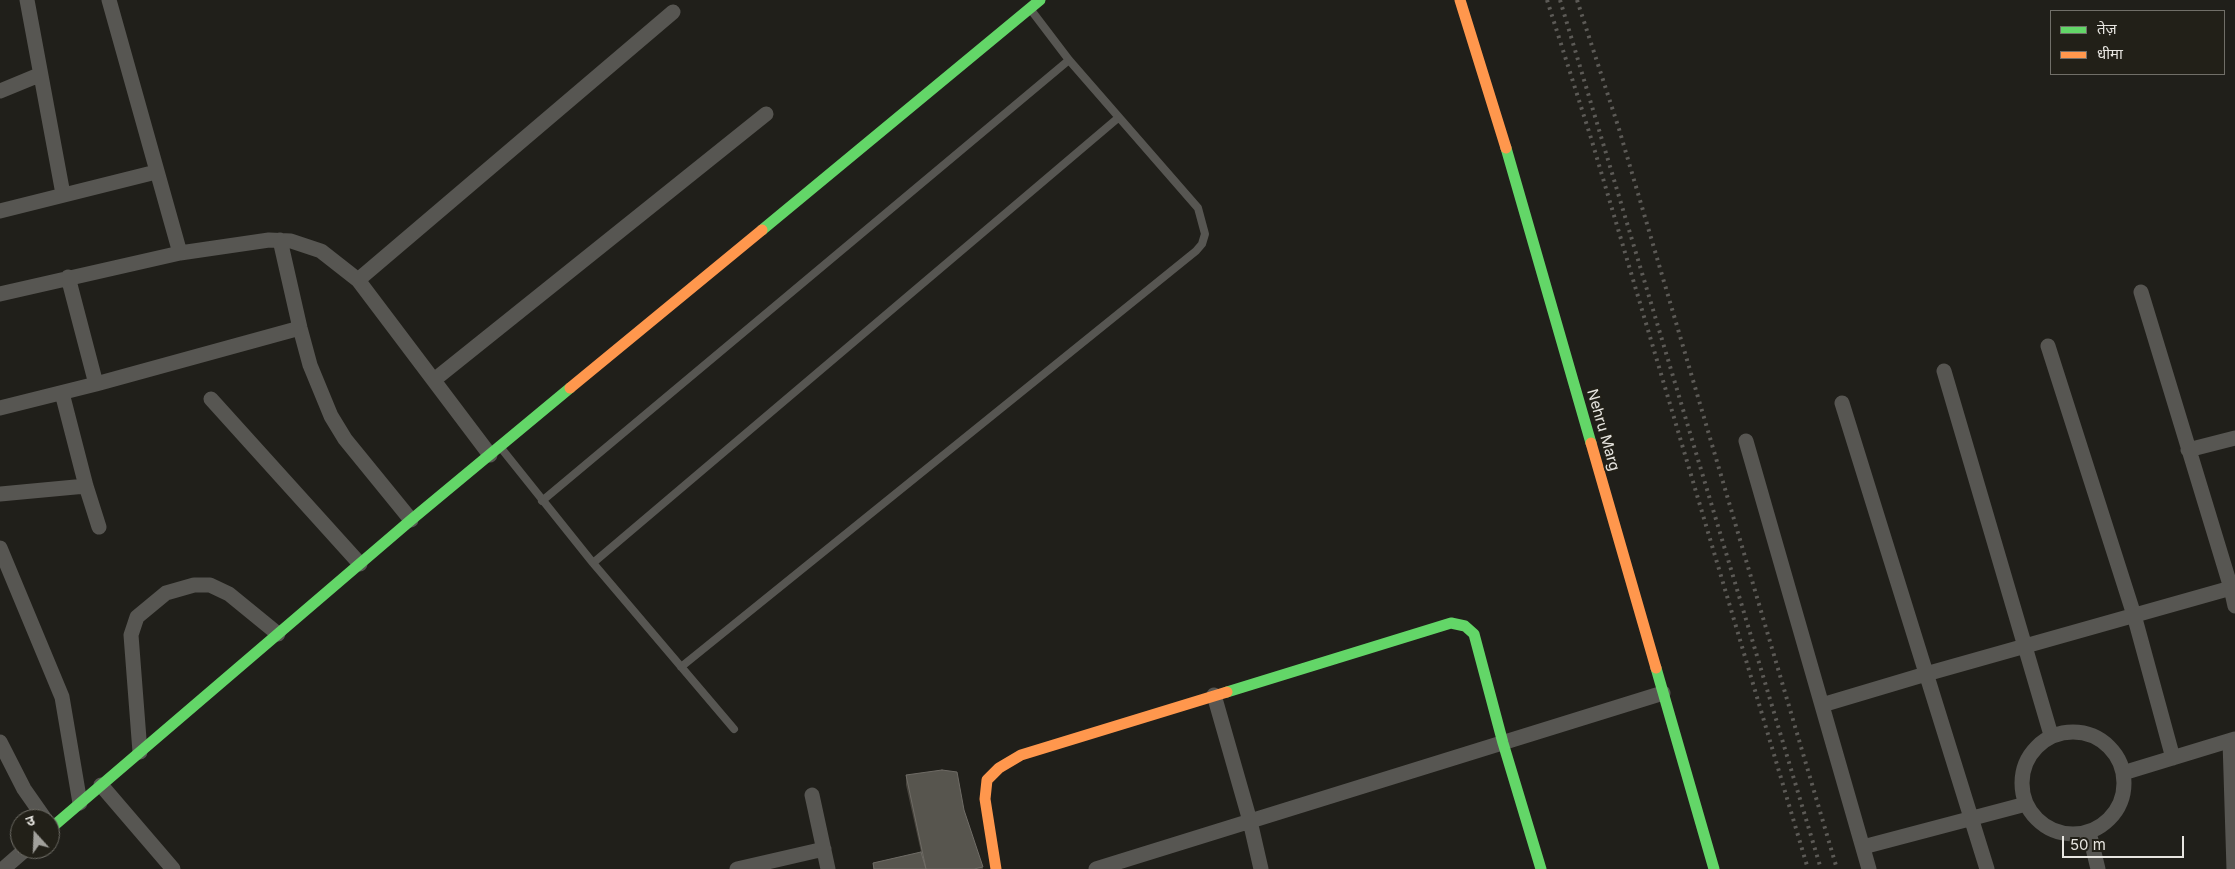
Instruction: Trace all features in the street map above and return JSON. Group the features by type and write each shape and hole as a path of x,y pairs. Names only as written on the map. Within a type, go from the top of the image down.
{"street":[{"path":"27,0 39,75 63,194"},
{"path":"109,0 180,253"},
{"path":"60,818 80,803 411,520 1040,0"},
{"name":"Nehru Marg","path":"1460,0 1512,169 1714,869"},
{"path":"358,280 673,12"},
{"path":"0,91 39,75"},
{"path":"434,380 766,114"},
{"path":"0,210 156,172"},
{"path":"280,240 310,365 331,416 346,439 411,520"},
{"path":"0,294 180,253 246,242 291,241 321,251 358,280 434,380 495,451"},
{"path":"68,277 96,384"},
{"path":"2141,292 2235,606"},
{"path":"0,408 96,384 300,328"},
{"path":"2048,346 2134,615 2172,758"},
{"path":"1944,372 2051,735"},
{"path":"62,393 99,528"},
{"path":"211,399 360,564"},
{"path":"1842,403 1988,869"},
{"path":"2188,450 2235,438"},
{"path":"1746,441 1869,869"},
{"path":"0,494 86,486"},
{"path":"0,548 62,697 80,803"},
{"path":"140,752 131,635 136,617 166,593 194,585 210,585 229,594 278,634"},
{"path":"1822,706 1926,674 2231,588"},
{"path":"996,869 985,799 987,780 999,768 1038,749 1451,623 1465,626 1474,634 1503,743 1541,869"},
{"path":"1096,869 1127,864 1250,821 1663,693"},
{"path":"1214,695 1250,821 1261,869"},
{"path":"2068,731 2089,733 2108,744 2122,765 2125,786 2118,807 2104,824 2089,832 2076,834 2058,832 2047,828 2026,804 2021,783 2024,765 2033,750 2051,735 2068,731"},
{"path":"2123,773 2233,740 2234,869"},
{"path":"0,742 24,788 38,809"},
{"path":"101,785 173,869"},
{"path":"812,795 828,869"},
{"path":"1863,847 2026,804"},
{"path":"2089,832 2098,869"},
{"path":"737,869 824,849"}],"lane":[{"path":"681,667 1196,252 1202,244 1205,234 1198,208 1069,60 1030,8"},
{"path":"542,501 1069,60"},
{"path":"593,563 1118,118"},
{"path":"495,451 542,501 734,729"}],"building":[{"path":"942,770 957,772 964,810 983,867 974,869 926,869 906,775"},
{"path":"921,852 926,869 874,869 873,863"}],"railway":[{"path":"1547,0 1591,138 1808,869"},
{"path":"1560,0 1821,869"},
{"path":"1577,0 1619,129 1837,869"}],"traffic: fast":[{"path":"762,230 1040,0"},
{"path":"1506,148 1591,443"},
{"path":"60,820 411,520 570,388"},
{"path":"1227,692 1451,623 1465,626 1474,634 1503,743 1541,869"},
{"path":"1656,668 1714,869"}],"traffic: slow":[{"path":"1460,0 1506,148"},
{"path":"570,388 762,230"},
{"path":"1591,443 1656,668"},
{"path":"996,869 985,799 987,780 999,768 1021,755 1227,692"}]}
